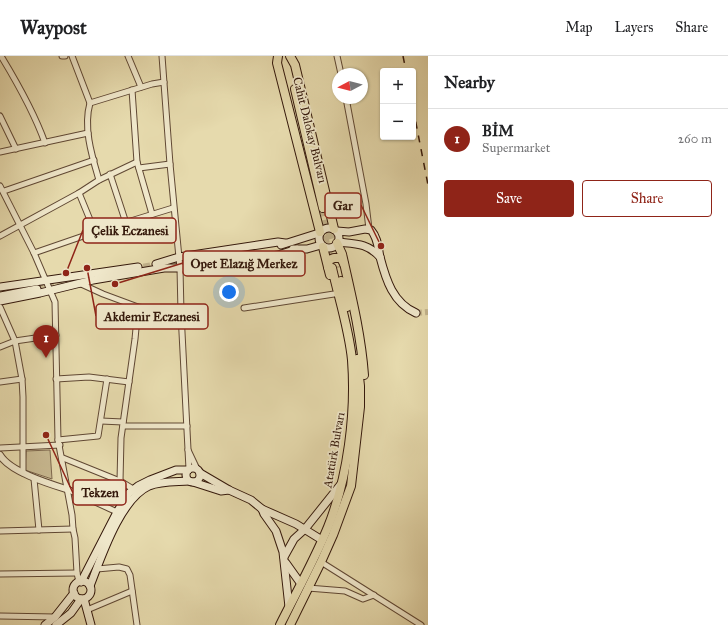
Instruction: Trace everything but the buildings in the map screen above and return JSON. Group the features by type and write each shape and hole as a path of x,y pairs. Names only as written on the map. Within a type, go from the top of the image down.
{"main road":[{"path":"278,56 277,63 321,210 339,236 334,294 346,351 349,391 341,484 294,539 285,559"},
{"name":"Cahit Dalokay Bulvarı","path":"288,56 321,210"},
{"path":"321,210 320,232 318,238 336,268"},
{"path":"380,257 368,247 355,244 338,243 330,248 322,246 190,261 278,246 320,232 329,227 335,230 349,232 369,229 375,235 380,257 390,286 396,298 406,308 416,313"},
{"path":"0,287 162,264 179,257 278,242 286,243"},
{"path":"0,301 79,283 164,268 180,268 278,255 297,249"},
{"name":"Atatürk Bulvarı","path":"290,625 332,514 341,484 352,421 352,359 336,268"},
{"name":"Atatürk Bulvarı","path":"280,625 289,607 321,562 333,535 351,486 358,427 360,386 352,328 336,268"},
{"path":"0,292 36,287 0,296"},
{"path":"45,625 55,617 74,593 74,587 80,582 125,498 133,489 150,480 176,470 193,468 229,490 251,500 262,509 304,529 322,540"},
{"path":"188,469 186,475 191,481 221,491 229,490"},
{"path":"56,625 71,613 82,599 90,594 90,586 96,569 120,516 139,493 143,489 155,484 199,479 198,471"},
{"path":"262,509 276,531 285,559 289,607"},
{"path":"285,559 305,586"},
{"path":"80,582 86,582 90,586"},
{"path":"74,593 82,599 91,625"}],"street":[{"path":"1,56 35,115 45,143"},
{"path":"72,56 90,103 87,115 88,133 99,180"},
{"path":"128,56 141,87"},
{"path":"162,56 180,268 188,469"},
{"path":"337,56 340,68"},
{"path":"90,103 141,87 164,82"},
{"path":"132,90 137,162 152,214"},
{"path":"347,104 366,204 369,229"},
{"path":"0,116 16,148"},
{"path":"0,152 88,133"},
{"path":"4,191 94,160"},
{"path":"0,236 79,193 110,174 137,162"},
{"path":"139,168 170,164"},
{"path":"110,174 126,223"},
{"path":"0,186 4,191 34,253 55,302 59,442 69,490 75,538 76,574 80,582"},
{"path":"79,193 95,232"},
{"path":"34,253 95,232 174,208"},
{"path":"79,283 138,307 181,313"},
{"path":"244,308 334,294"},
{"path":"0,307 15,341 22,379 23,473"},
{"path":"120,481 121,438 138,307"},
{"path":"0,347 15,341 56,335"},
{"path":"56,379 89,377 129,382"},
{"path":"0,382 22,379"},
{"path":"0,448 59,442 98,436 107,379"},
{"path":"101,421 123,424 187,426"},
{"path":"188,449 198,471"},
{"path":"63,458 120,481 133,489"},
{"path":"1,459 34,479 69,490 117,512"},
{"path":"34,479 39,530"},
{"path":"0,531 73,529"},
{"path":"321,562 421,625"},
{"path":"96,569 124,567 129,572 137,625"},
{"path":"0,574 76,574"},
{"path":"305,586 345,591 363,599 374,595"},
{"path":"87,610 132,591"},
{"path":"0,616 55,617"}],"shaded area":[{"path":"50,450 52,479 25,470 26,451"}],"tunnel":[{"path":"323,208 338,268"},
{"path":"321,224 329,256"},
{"path":"133,269 190,259"},
{"path":"37,289 68,283"},
{"path":"416,313 428,312"}],"railway":[{"path":"403,56 405,68"},
{"path":"416,123 428,185"}],"place":[{"name":"Gar","path":"381,246"},
{"name":"Akdemir Eczanesi","path":"87,268"},
{"name":"Çelik Eczanesi","path":"66,273"},
{"name":"Opet Elazığ Merkez","path":"115,284"},
{"name":"BİM","path":"46,358"},
{"name":"Tekzen","path":"46,435"}]}
